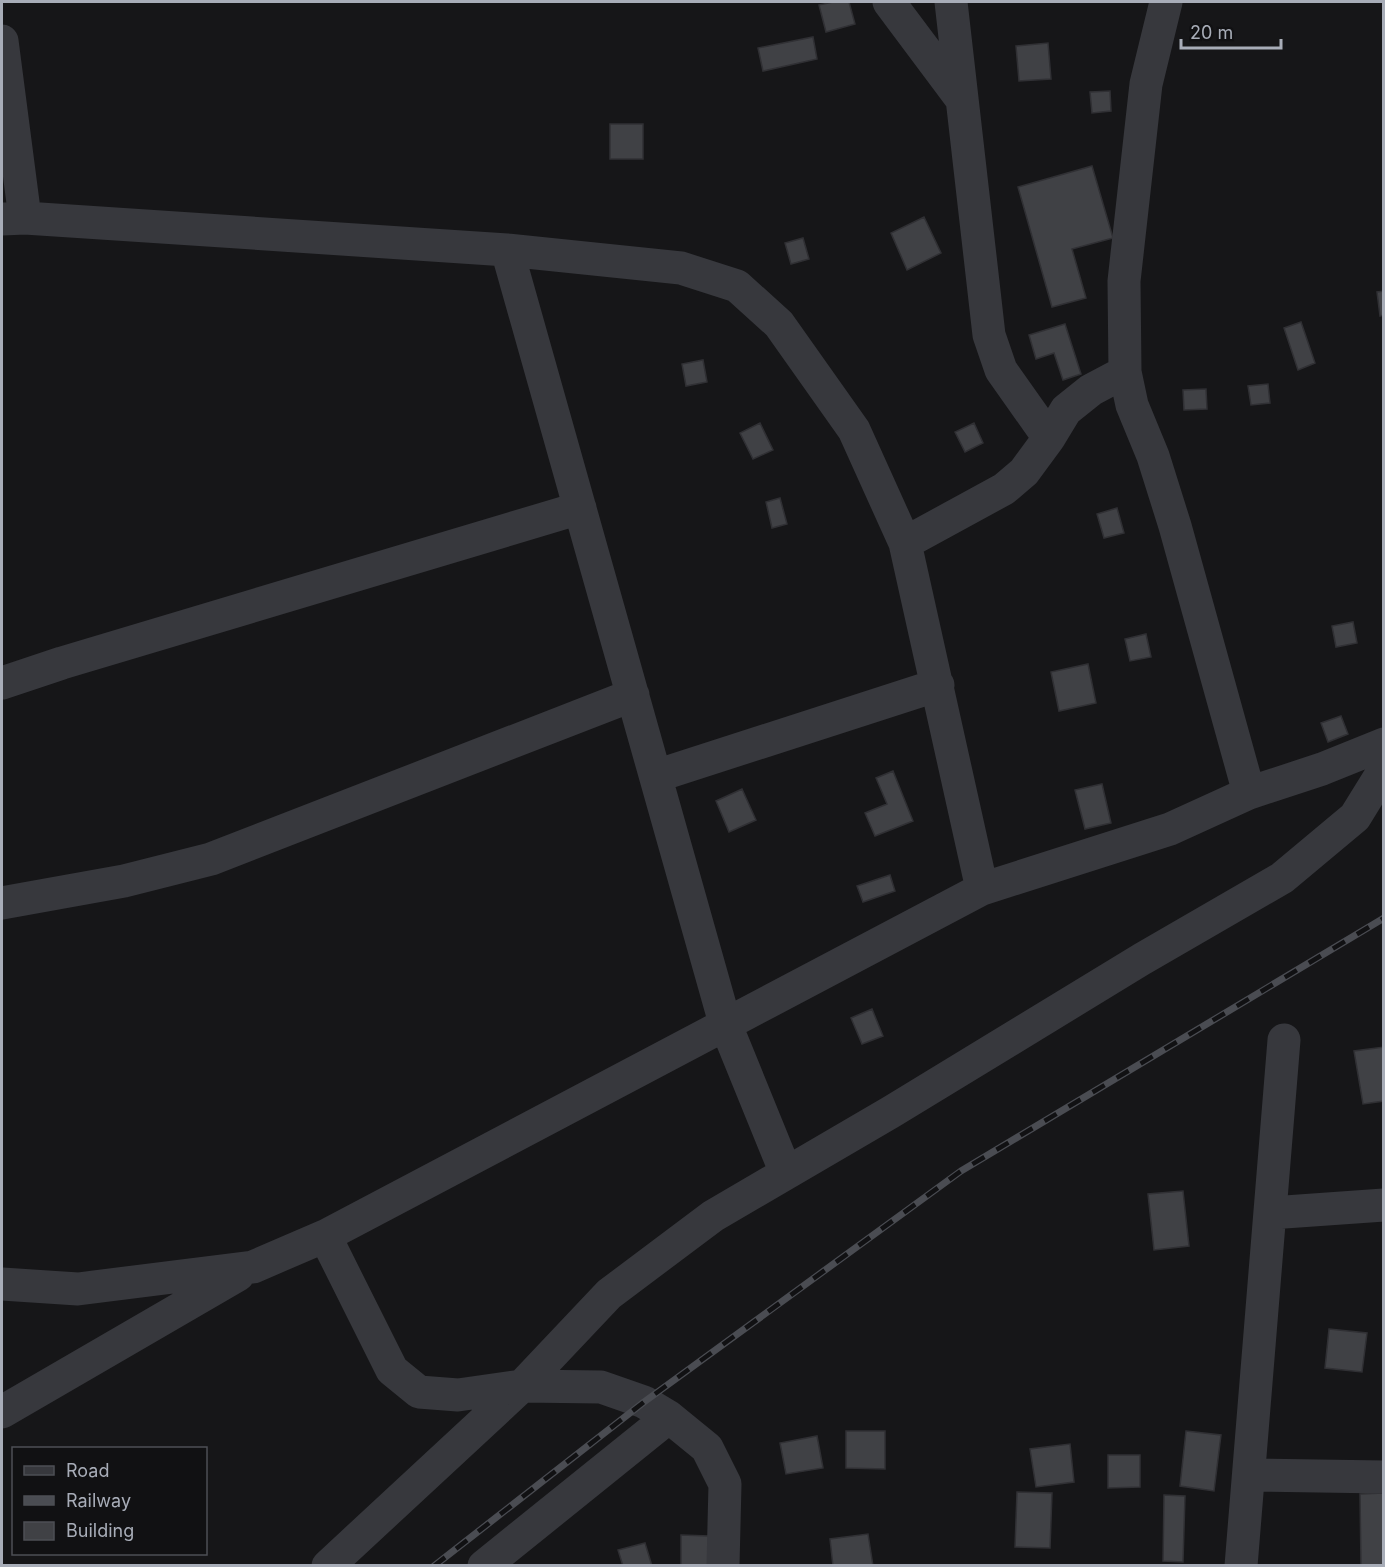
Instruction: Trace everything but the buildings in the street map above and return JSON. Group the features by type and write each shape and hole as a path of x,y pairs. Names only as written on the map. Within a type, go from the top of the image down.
{"street":[{"path":"889,2 962,99"},
{"path":"951,2 989,335 1001,370 1049,438"},
{"path":"1166,2 1146,84 1124,281 1125,372 1132,405 1153,456 1176,526 1249,793"},
{"path":"3,58 13,219 507,250 681,268 737,286 779,324 854,429 905,543 982,889"},
{"path":"507,250 725,1023 786,1173"},
{"path":"905,543 1004,489 1024,472 1066,410 1091,390 1125,372"},
{"path":"2,683 580,508"},
{"path":"656,776 938,685"},
{"path":"2,903 124,881 211,859 633,695"},
{"path":"2,1412 253,1267 325,1236 982,889 1170,829 1249,793 1322,769 1383,744"},
{"path":"328,1566 522,1386 609,1294 713,1216 901,1106 1142,959 1282,878 1355,817 1383,770"},
{"path":"1241,1566 1284,1040"},
{"path":"1270,1213 1383,1205"},
{"path":"325,1236 392,1370 419,1392 458,1395 522,1386 601,1387 644,1402 669,1417 707,1448 724,1484 723,1566"},
{"path":"2,1284 78,1289 253,1267"},
{"path":"484,1566 669,1417"},
{"path":"1249,1475 1383,1477"}],"railway":[{"path":"434,1566 644,1402 961,1171 1384,918"}]}
